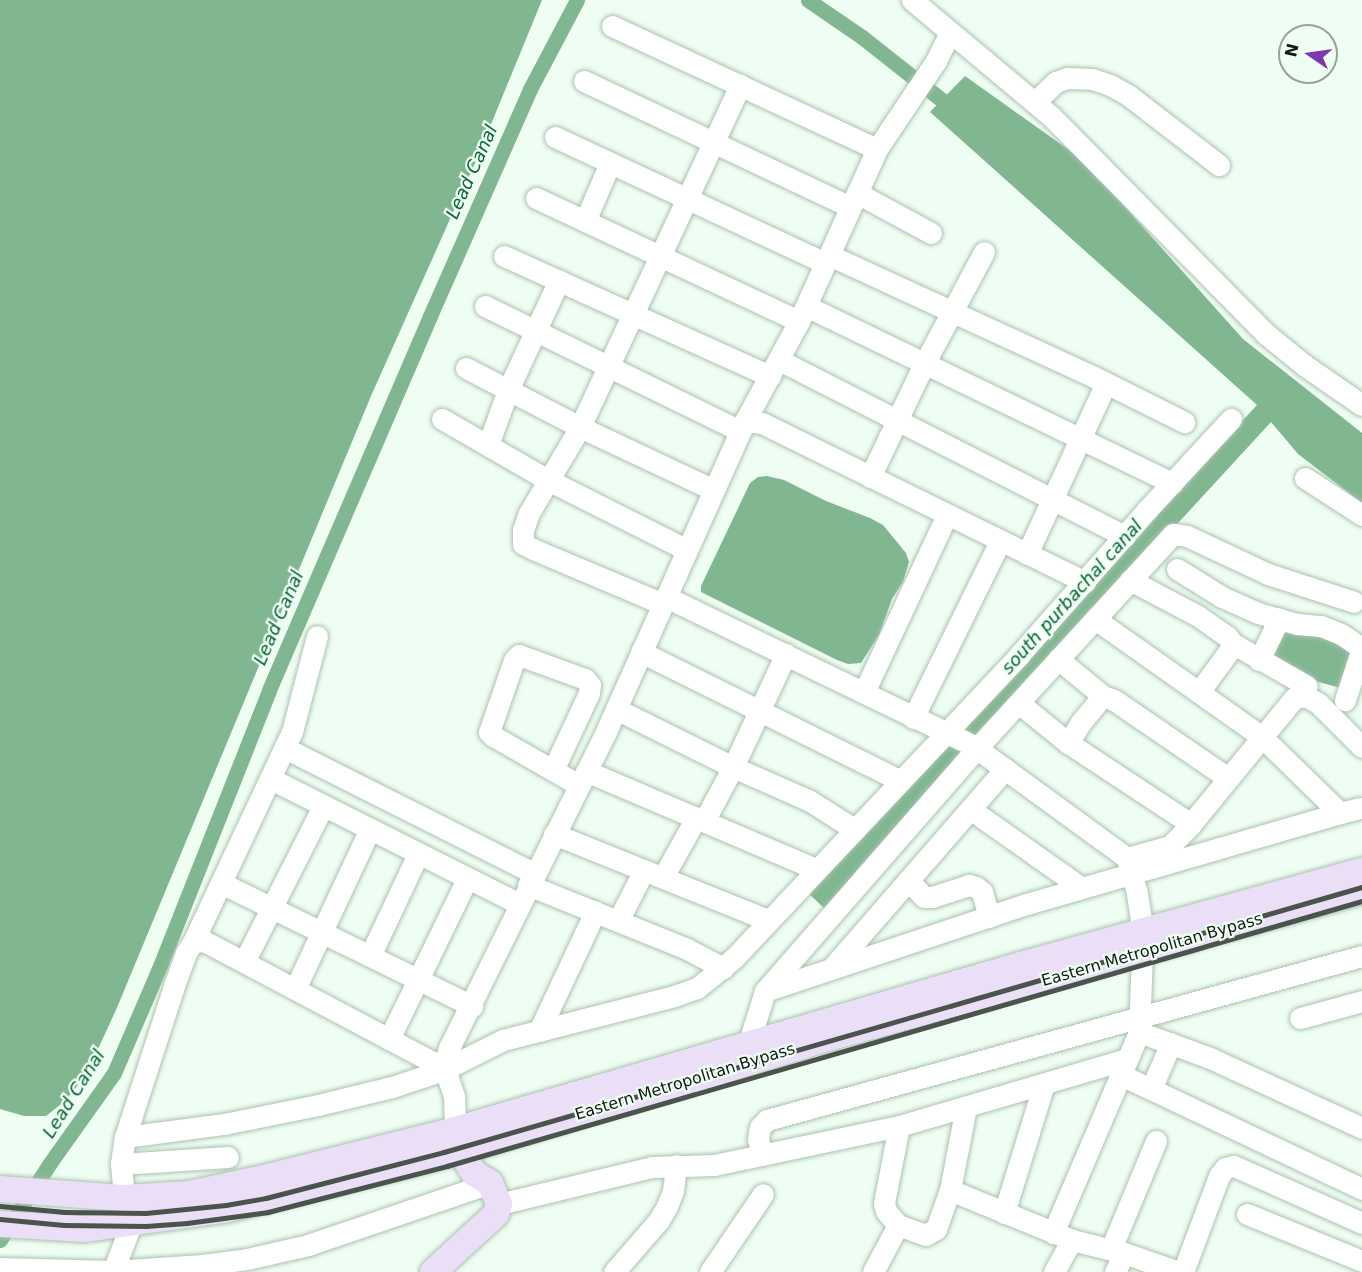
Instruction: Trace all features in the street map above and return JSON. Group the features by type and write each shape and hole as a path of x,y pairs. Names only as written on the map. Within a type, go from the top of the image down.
{"main road":[{"path":"433,1272 496,1214 495,1194 474,1173 457,1140 722,1053 749,1042 1142,942 1362,871"},
{"name":"Eastern Metropolitan Bypass","path":"0,1224 84,1229 128,1210 190,1204 257,1191 457,1140 828,1038 1142,942 1362,891"},
{"path":"0,1189 60,1195 128,1210"}],"street":[{"path":"912,0 935,8 950,32 1035,102 1123,186 1266,334 1304,365 1362,405"},
{"path":"612,26 877,149"},
{"path":"457,1140 453,1096 443,1070 449,1048 472,1006 531,879 616,709 743,426 802,313 877,149 936,61 950,32"},
{"path":"1035,102 1056,82 1067,78 1092,79 1110,85 1128,95 1219,165"},
{"path":"584,81 713,144 931,233"},
{"path":"740,85 580,427 529,513 523,530 523,544 665,601 786,654 962,740 1005,769 1129,866 1142,942 1139,1025 1062,1236 1054,1272"},
{"path":"555,137 686,199 952,310 1184,422"},
{"path":"585,220 610,163"},
{"path":"536,198 661,256 924,364 1172,483"},
{"path":"870,477 924,364 984,252"},
{"path":"504,256 634,314 775,368 897,421 1125,536"},
{"path":"488,445 533,330 559,280"},
{"path":"485,306 588,354 608,368 743,426 762,423 1085,582"},
{"path":"466,368 580,427 714,490"},
{"path":"1027,554 1106,383"},
{"path":"442,419 550,481 687,550"},
{"path":"749,1042 765,991 1085,582 1232,419"},
{"path":"1305,478 1362,515"},
{"path":"864,692 947,515"},
{"path":"125,1137 224,1124 392,1087 443,1070 487,1046 697,988 723,968 901,781 1018,703 1173,534 1180,533 1199,541 1268,574 1354,602"},
{"path":"913,718 1000,541"},
{"path":"1158,593 1199,541"},
{"path":"1177,569 1222,597 1279,619 1321,626 1341,634 1362,648 1354,703 1300,692"},
{"path":"1130,580 1198,616 1227,636 1232,643 1318,703 1362,747"},
{"path":"1095,619 1262,736 1356,813"},
{"path":"1259,660 1279,619"},
{"path":"112,1271 128,1210 121,1164 125,1137 186,953 194,942 285,748 298,712 317,636"},
{"path":"1199,692 1229,651 1232,643"},
{"path":"641,652 901,781"},
{"path":"618,921 654,873 700,819 733,767 786,654"},
{"path":"553,770 589,693 590,685 585,679 519,655 514,660 489,732 553,770 583,778 700,819 816,869"},
{"path":"1058,659 1103,696 1114,700 1228,778"},
{"path":"765,991 1082,888 1170,846 1191,824 1300,692"},
{"path":"1068,743 1103,696"},
{"path":"1018,703 1068,743 1191,824"},
{"path":"616,709 733,767 810,801 854,829"},
{"path":"285,748 595,912 687,949 723,968"},
{"path":"832,969 1005,769"},
{"path":"271,779 519,904"},
{"path":"244,962 323,806"},
{"path":"970,809 1082,888"},
{"path":"1129,866 1356,813"},
{"path":"295,989 370,830"},
{"path":"554,834 768,920"},
{"path":"369,956 418,854"},
{"path":"389,1039 467,879"},
{"path":"908,880 924,897 932,897 969,885 976,887 982,892 989,917"},
{"path":"221,883 472,1006"},
{"path":"539,1031 595,912"},
{"path":"194,942 204,941 443,1070"},
{"path":"762,1155 758,1139 760,1127 767,1120 1139,1025 1362,956"},
{"path":"1299,1018 1362,1001"},
{"path":"1139,1025 1171,1043 1210,1058 1362,1128"},
{"path":"1150,1089 1171,1043"},
{"path":"3,1268 112,1271 203,1265 276,1253 347,1232 495,1194 652,1167 714,1165 899,1126 1044,1084 1123,1067"},
{"path":"1123,1067 1150,1089 1362,1189"},
{"path":"1004,1213 1044,1084"},
{"path":"899,1126 884,1203 886,1211 898,1225 925,1235 931,1234 936,1229 950,1190 966,1107"},
{"path":"810,1109 816,1144"},
{"path":"1114,1272 1117,1251 1156,1141"},
{"path":"121,1164 228,1157"},
{"path":"614,1272 659,1220 673,1191 676,1165"},
{"path":"950,1190 1062,1236 1181,1272 1219,1176 1225,1168 1234,1166 1362,1223"},
{"path":"710,1272 763,1194"},
{"path":"1247,1214 1362,1261"},
{"path":"873,1272 898,1225"}],"shaded area":[{"path":"0,0 542,0 476,161 371,396 116,1010 86,1075 65,1101 46,1116 24,1116 0,1109"},
{"path":"965,76 1083,160 1243,339 1362,433 1362,503 1298,454 1271,422 824,908 806,891 1257,405 930,112"},
{"path":"767,476 784,480 883,525 906,553 909,562 903,582 892,599 879,635 861,663 848,664 837,660 701,592 701,586 750,483 758,477"},
{"path":"1312,630 1357,647 1344,686 1337,687 1297,676 1272,656 1277,634"}],"waterway":[{"name":"Lead Canal","path":"0,1240 50,1163 114,1073 158,971 269,690 430,316 530,89 577,0"},
{"path":"808,0 862,37 957,112"}],"railway":[{"path":"0,1206 65,1212 146,1213 226,1205 266,1198 444,1152 1362,887"},
{"path":"0,1219 64,1225 146,1226 268,1212 447,1166 1362,901"}],"water label":[{"name":"south purbachal canal","path":"1072,597"}]}
